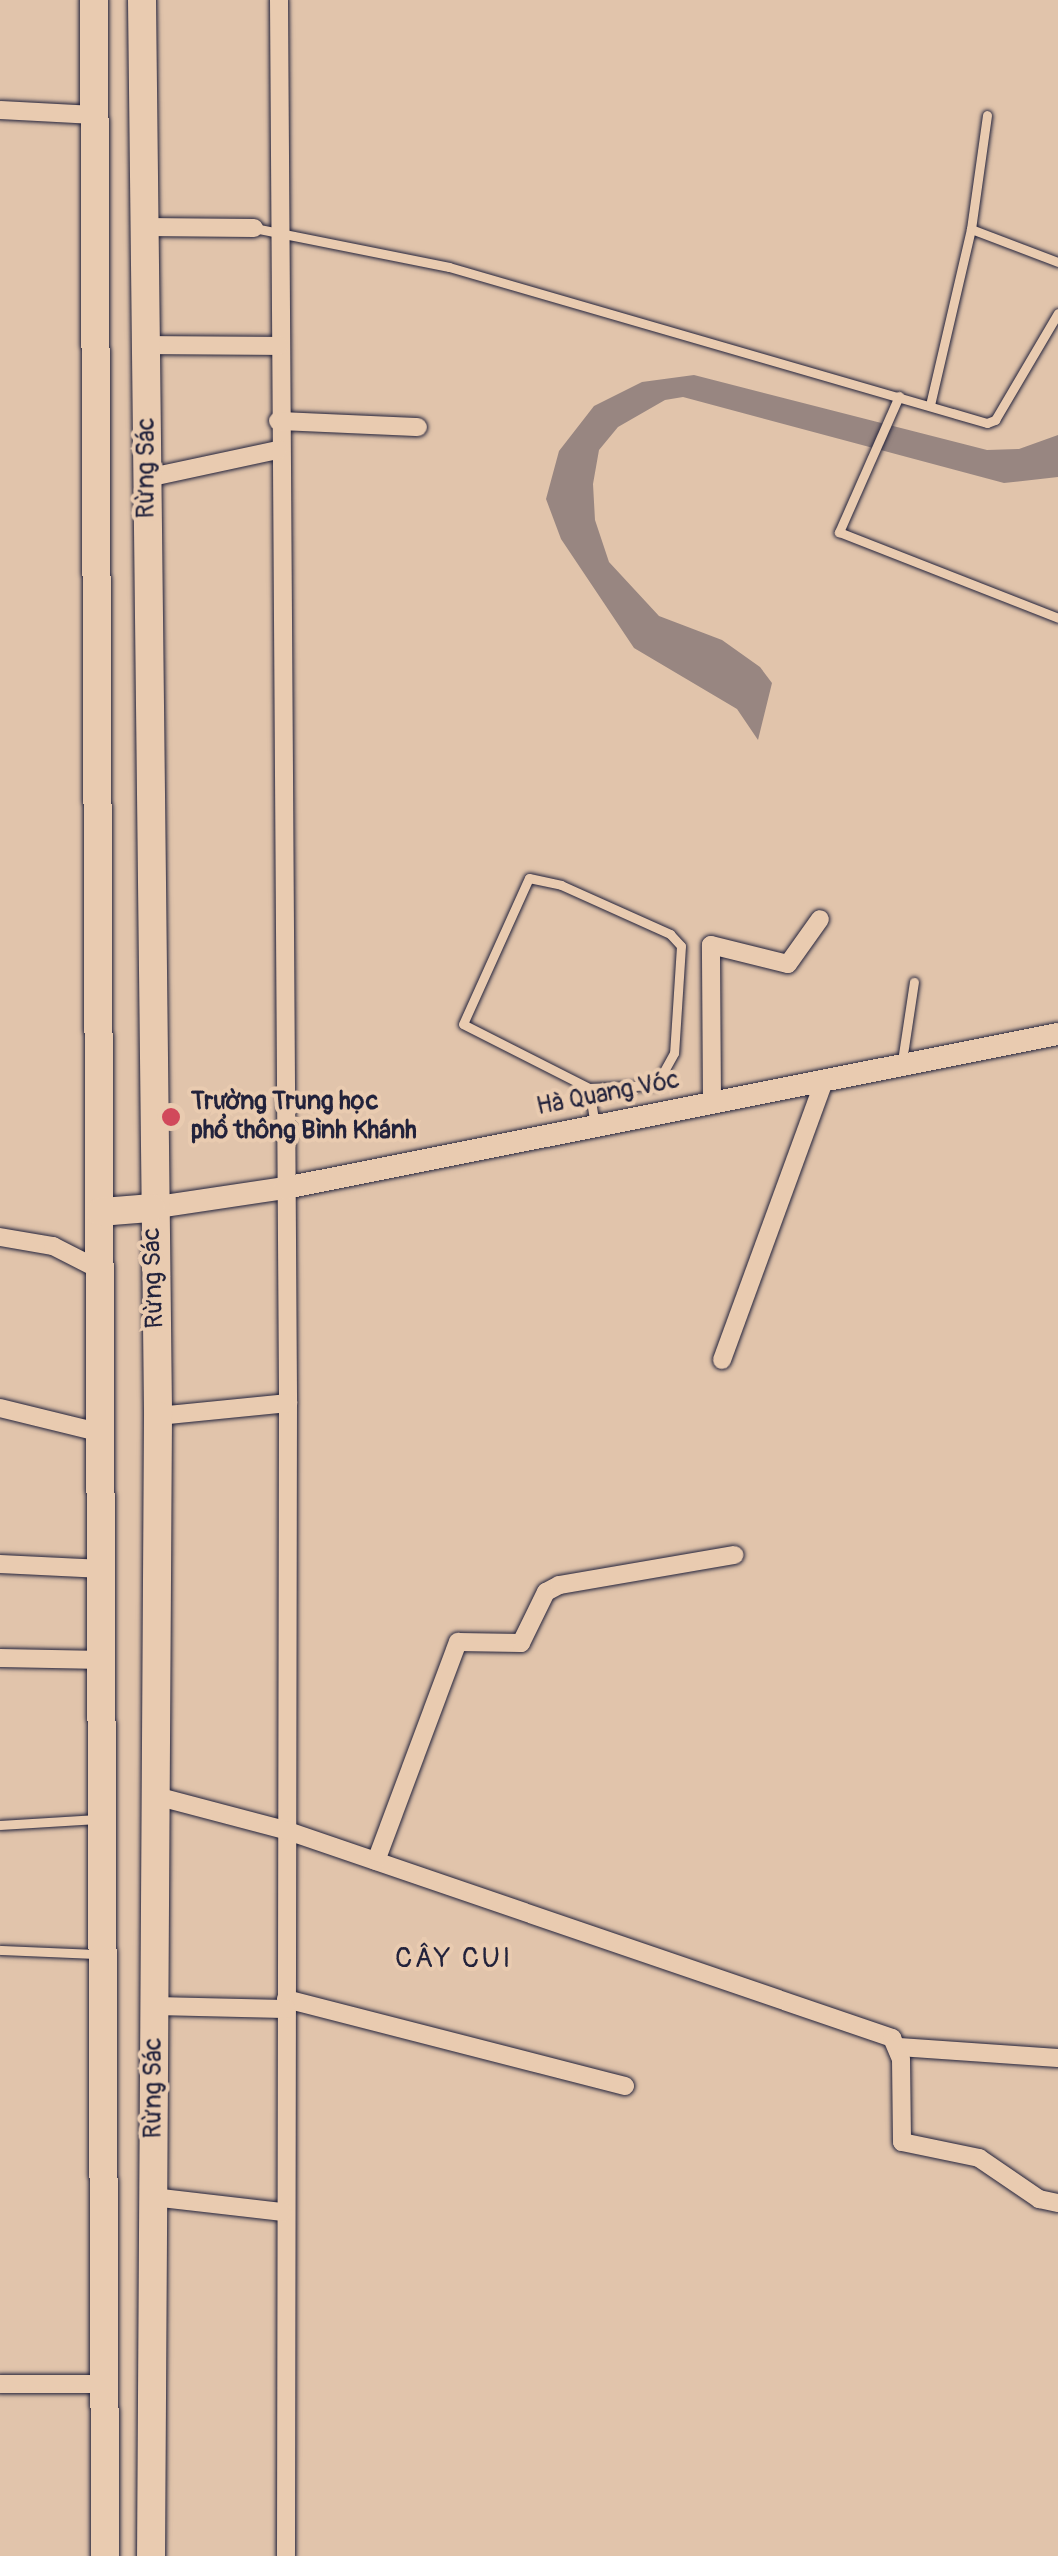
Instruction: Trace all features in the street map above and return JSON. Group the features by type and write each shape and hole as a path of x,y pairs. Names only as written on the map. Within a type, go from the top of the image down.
{"main road":[{"name":"Rừng Sác","path":"94,0 105,2556"},
{"name":"Rừng Sác","path":"142,0 160,1207 169,1416 164,2198 151,2556"},
{"path":"101,1212 160,1207"}],"street":[{"path":"279,0 278,450 288,1403 286,2556"},
{"path":"0,110 95,115"},
{"path":"144,226 254,228"},
{"path":"147,345 279,346"},
{"path":"278,421 418,427"},
{"path":"147,478 278,450"},
{"path":"712,1101 711,945 788,964 820,920"},
{"name":"Hà Quang Vóc","path":"160,1207 284,1188 1058,1034"},
{"path":"722,1360 825,1079"},
{"path":"0,1237 53,1246 102,1272"},
{"path":"169,1416 288,1403"},
{"path":"0,1408 102,1433"},
{"path":"376,1861 458,1642 521,1643 546,1592 559,1585 734,1555"},
{"path":"0,1564 103,1569"},
{"path":"0,1658 104,1660"},
{"path":"168,1799 285,1830 892,2038 899,2047 902,2142 979,2158 1039,2199 1058,2203"},
{"path":"166,2006 261,2008 286,2004 625,2086"},
{"path":"899,2047 1058,2058"},
{"path":"164,2198 284,2212"},
{"path":"0,2384 105,2384"}],"lane":[{"path":"930,406 971,229 986,114"},
{"path":"254,228 280,229 504,282 993,422 1058,313"},
{"path":"971,229 1058,262"},
{"path":"899,396 839,532 1058,618"},
{"path":"529,878 560,884 670,934 684,955 670,1069 644,1089 589,1088 463,1024 529,878"},
{"path":"902,1064 914,982"},
{"path":"589,1088 595,1125"},
{"path":"0,1825 104,1818"},
{"path":"0,1950 105,1954"}],"shaded area":[{"path":"694,375 987,450 1019,449 1058,435 1058,477 1004,483 683,397 665,400 618,427 599,450 593,484 595,520 609,562 659,616 722,640 760,667 772,683 758,740 737,709 634,648 561,539 546,499 559,451 594,406 642,382"}],"place":[{"name":"Trường Trung học phổ thông Bình Khánh","path":"171,1117"}],"district":[{"name":"CÂY CUI","path":"454,1959"}]}
